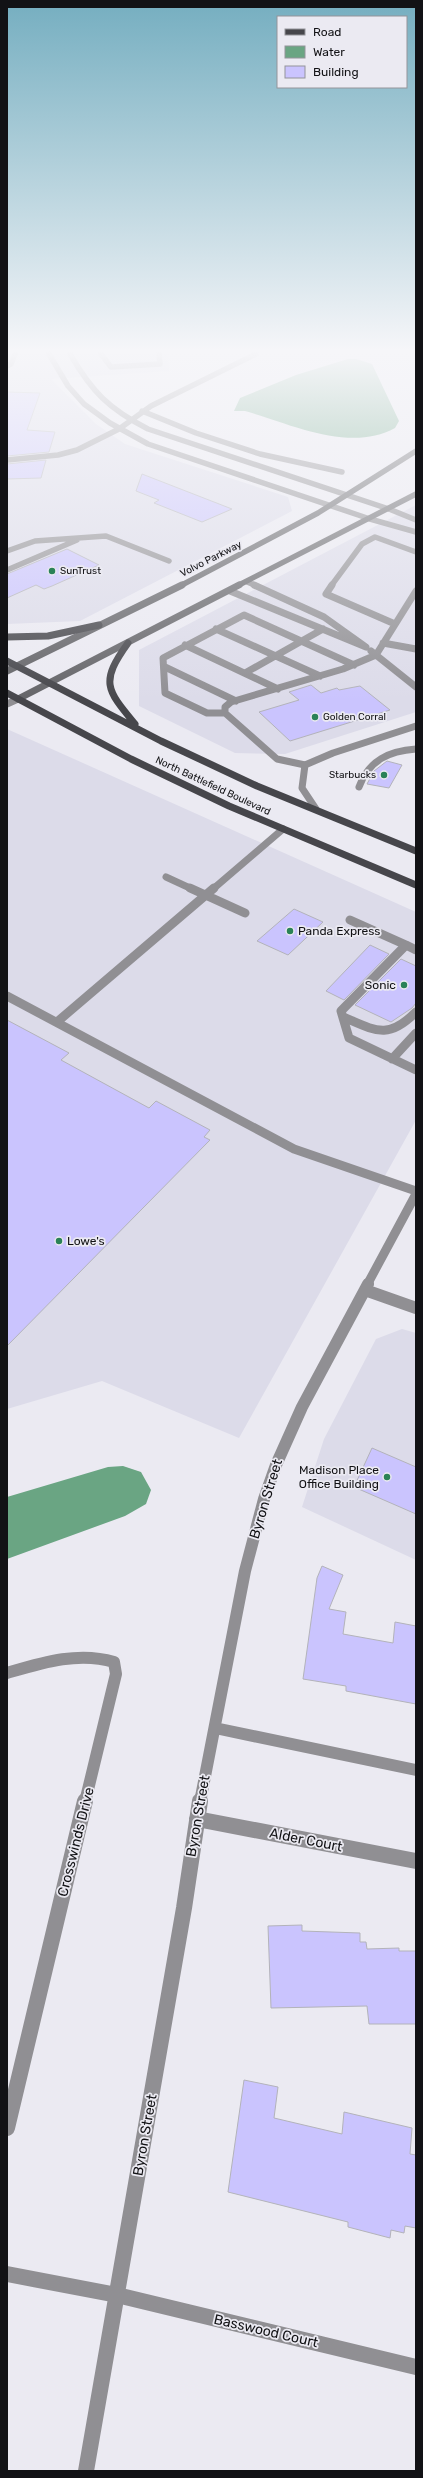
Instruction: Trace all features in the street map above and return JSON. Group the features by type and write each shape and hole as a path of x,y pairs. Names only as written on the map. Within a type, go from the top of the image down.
{"main road":[{"name":"Volvo Parkway","path":"7,671 215,568 348,495 387,470"},
{"path":"18,699 416,494"},
{"path":"7,637 54,635 100,625"},
{"path":"128,643 111,666 108,680 116,703 139,729"},
{"path":"7,661 139,729"},
{"name":"North Battlefield Boulevard","path":"7,693 131,759 229,806 416,885"},
{"name":"North Battlefield Boulevard","path":"139,729 257,786 416,851"}],"street":[{"path":"223,470 370,519 416,532"},
{"path":"269,470 389,509 416,520"},
{"path":"331,470 342,472"},
{"path":"7,577 10,574 8,570 62,545 94,536"},
{"path":"7,551 35,541 94,536 113,537 169,561"},
{"path":"395,624 326,594 362,544 375,537 416,552"},
{"path":"247,582 324,617 366,647 416,687"},
{"path":"230,591 366,647"},
{"path":"225,713 225,707 236,701 354,665 376,655 416,591"},
{"path":"354,665 246,615 165,656 166,693 207,714 225,713 277,759 305,765 332,753 416,726"},
{"path":"216,629 320,676"},
{"path":"245,673 323,629"},
{"path":"383,643 416,649"},
{"path":"186,645 278,689"},
{"path":"165,667 236,701"},
{"path":"7,704 18,699"},
{"path":"359,787 361,780 375,761 397,752 416,749"},
{"path":"305,765 302,788 316,809"},
{"path":"56,1022 283,829"},
{"path":"166,876 245,913"},
{"path":"350,920 416,950"},
{"path":"406,946 342,1011 349,1038 416,1070"},
{"path":"7,996 294,1149 416,1193"},
{"path":"343,1018 379,1032 389,1032 403,1026 416,1012"},
{"path":"392,1059 416,1033"},
{"name":"Byron Street","path":"86,2471 184,1908 197,1819 245,1571 264,1499 276,1464 302,1407 416,1193"},
{"path":"365,1290 416,1308"},
{"name":"Crosswinds Drive","path":"7,1673 53,1658 104,1659 114,1662 116,1674 7,2128"},
{"path":"214,1728 416,1770"},
{"name":"Alder Court","path":"197,1819 416,1861"},
{"path":"7,2274 117,2295"},
{"name":"Basswood Court","path":"117,2295 416,2367"}],"shaded area":[{"path":"7,470 204,470 288,497 292,511 80,621 7,624"},
{"path":"416,505 416,712 285,754 235,753 139,706 139,650"},
{"path":"7,729 416,912 416,1120 239,1438 102,1381 7,1409"},
{"path":"402,1329 416,1333 416,1560 302,1507 324,1439 376,1339"}],"water":[{"path":"123,1466 141,1472 151,1490 146,1504 125,1516 7,1559 7,1497 108,1467"}],"building":[{"path":"7,470 43,470 41,478 7,479"},
{"path":"142,474 232,509 202,522 154,503 159,500 136,491"},
{"name":"SunTrust","path":"67,549 99,565 44,589 36,585 7,598 7,574"},
{"name":"Golden Corral","path":"311,685 321,693 337,688 339,690 360,686 390,710 290,741 259,712 299,700 289,692"},
{"name":"Starbucks","path":"387,761 402,765 389,788 367,784 374,771"},
{"name":"Panda Express","path":"294,909 323,922 288,955 257,941"},
{"path":"370,945 389,954 344,1000 326,991"},
{"name":"Sonic","path":"401,959 416,966 416,1003 412,1008 391,1022 355,1005"},
{"name":"Lowe's","path":"7,1020 69,1053 61,1060 149,1108 156,1101 210,1130 204,1137 210,1140 7,1346"},
{"name":"Madison Place Office Building","path":"372,1448 416,1467 416,1514 354,1487"},
{"path":"322,1566 343,1575 329,1609 346,1612 343,1634 393,1643 395,1622 416,1626 416,1704 346,1691 346,1686 303,1679 317,1578"},
{"path":"302,1925 302,1931 360,1933 360,1942 366,1942 367,1949 399,1948 399,1951 416,1951 416,2024 369,2024 367,2006 271,2008 268,1926"},
{"path":"244,2080 278,2087 274,2118 342,2134 344,2112 412,2128 410,2154 416,2155 416,2228 405,2226 404,2233 391,2230 390,2238 348,2227 348,2222 228,2192"}],"place":[{"name":"SunTrust","path":"52,571"},
{"name":"Golden Corral","path":"315,717"},
{"name":"Starbucks","path":"384,775"},
{"name":"Panda Express","path":"290,931"},
{"name":"Sonic","path":"404,985"},
{"name":"Lowe's","path":"59,1241"},
{"name":"Madison Place Office Building","path":"387,1477"}]}
